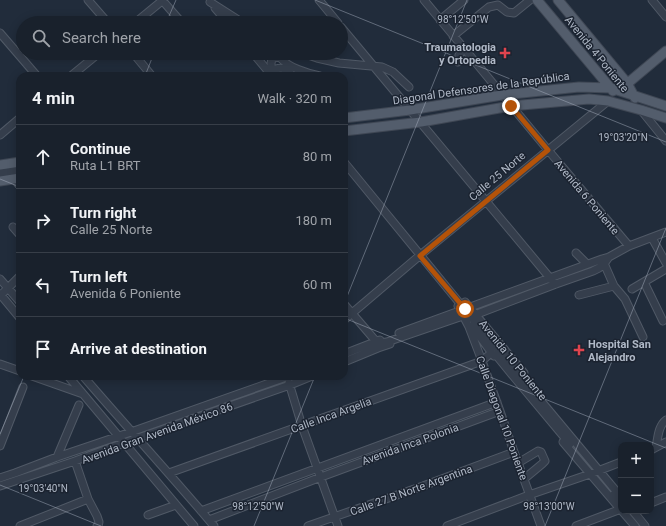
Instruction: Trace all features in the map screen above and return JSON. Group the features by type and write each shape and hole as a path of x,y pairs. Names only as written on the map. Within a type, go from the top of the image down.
{"main road":[{"name":"Avenida 4 Poniente","path":"537,0 615,91 623,104"},
{"name":"Avenida 4 Poniente","path":"558,0 627,83 641,110"},
{"name":"Calle 25 Norte","path":"608,101 615,91 666,51"},
{"name":"Diagonal Defensores de la República","path":"348,118 410,110 502,95 580,87 634,95 666,106"},
{"name":"Diagonal Defensores de la República","path":"348,131 421,122 511,106 588,100 608,101 623,104 666,118"},
{"path":"0,166 16,163"},
{"path":"0,181 16,178"}],"street":[{"path":"88,0 102,16"},
{"path":"143,16 162,0 176,16"},
{"path":"319,0 332,16"},
{"name":"Avenida 6 Poniente","path":"424,0 629,246"},
{"path":"440,20 464,0"},
{"path":"453,36 488,7 498,5 508,12 514,13 530,0"},
{"path":"652,0 666,17"},
{"path":"209,1 222,16"},
{"path":"209,1 232,16"},
{"path":"0,33 16,52"},
{"path":"348,35 556,284"},
{"path":"458,62 459,55 464,48"},
{"path":"23,60 34,72"},
{"path":"76,72 90,60"},
{"path":"139,60 149,72"},
{"path":"259,60 270,72"},
{"path":"271,72 270,65 272,60"},
{"path":"282,60 303,72"},
{"path":"325,60 338,63 382,68 393,72 409,87"},
{"path":"272,72 276,68 285,69 290,72"},
{"name":"Calle 25 Norte","path":"348,316 608,101"},
{"name":"Avenida 4 Poniente","path":"641,110 666,141"},
{"path":"0,135 16,121"},
{"name":"Avenida 10 Poniente","path":"348,161 421,255 456,304 467,314 491,353 533,406 597,472 618,488"},
{"path":"0,166 16,167"},
{"path":"348,167 421,255"},
{"name":"Avenida 10 Poniente","path":"348,173 421,255"},
{"path":"0,176 16,178"},
{"path":"13,227 16,230"},
{"path":"467,314 550,278 587,264 605,260 629,246 666,232"},
{"path":"652,238 666,263"},
{"path":"576,253 587,264"},
{"path":"348,353 593,271 599,268 605,260"},
{"path":"605,260 614,286 625,299 643,337"},
{"path":"632,289 666,269"},
{"path":"0,279 16,297"},
{"path":"16,280 0,295 16,313"},
{"path":"644,282 663,321"},
{"path":"579,295 614,286"},
{"path":"467,314 514,377 618,494"},
{"name":"Calle Diagonal 10 Poniente","path":"467,314 482,361 541,526"},
{"path":"348,316 369,334 376,344"},
{"path":"348,360 376,344"},
{"name":"Calle Inca Argelia","path":"169,474 482,361 491,353"},
{"path":"0,364 16,370"},
{"path":"43,380 83,394"},
{"path":"71,380 194,526"},
{"path":"86,380 211,523"},
{"name":"Avenida Gran Avenida México 86","path":"0,478 15,474 57,457 277,380"},
{"path":"289,380 302,426 338,526"},
{"name":"Avenida Gran Avenida México 86","path":"0,486 75,462 124,443 290,386 303,380"},
{"path":"0,446 23,387"},
{"name":"Avenida Inca Polonia","path":"201,511 497,402"},
{"path":"57,457 79,405"},
{"name":"Avenida Inca Polonia","path":"211,523 321,477 500,411"},
{"path":"654,448 661,427 666,420"},
{"path":"654,448 666,442"},
{"path":"518,463 538,451 541,452 545,460 524,479"},
{"name":"Calle 27 B Norte Argentina","path":"308,526 423,486 514,452"},
{"path":"75,462 88,499 98,516 99,522 97,526"},
{"path":"447,526 618,463"},
{"path":"597,472 618,501"},
{"name":"Avenida 10 Poniente","path":"597,472 618,505"},
{"path":"654,502 666,497"},
{"path":"20,526 88,499"},
{"path":"148,515 176,505"},
{"path":"576,526 618,511"},
{"name":"Avenida 10 Poniente","path":"624,514 635,526"},
{"path":"629,514 639,526"},
{"path":"635,514 645,526"},
{"path":"641,514 651,526"}],"place":[{"name":"Traumatologia y Ortopedia","path":"505,53"},
{"name":"Hospital San Alejandro","path":"579,350"}],"route":[{"path":"465,309 420,256 548,150 511,106"}]}
